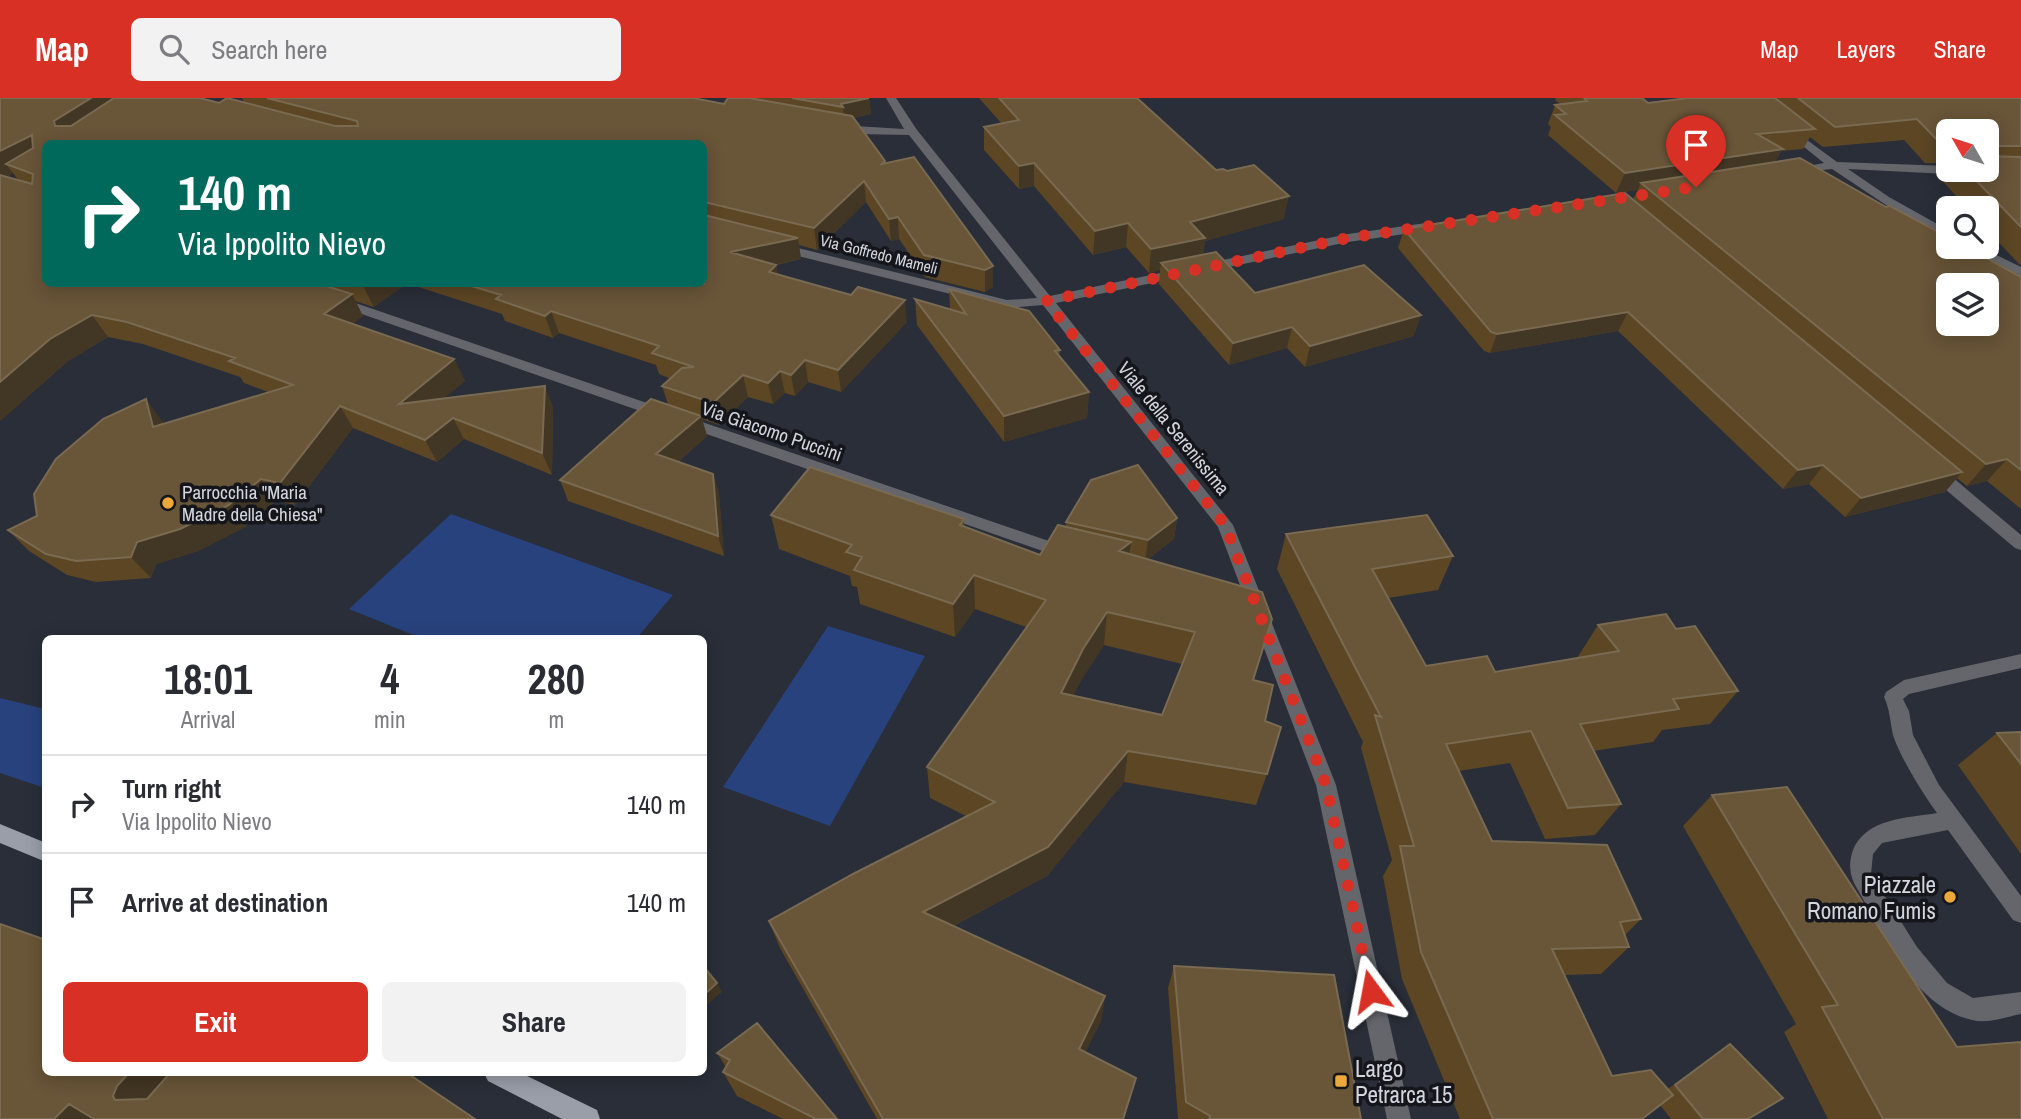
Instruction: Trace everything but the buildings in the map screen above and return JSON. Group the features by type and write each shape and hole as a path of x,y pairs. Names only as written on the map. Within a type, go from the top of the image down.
{"main road":[{"path":"0,833 42,851"},
{"path":"502,1076 588,1119"}],"street":[{"name":"Viale della Serenissima","path":"891,98 912,132 1225,525 1243,594 1326,785 1399,1119"},
{"path":"1780,123 1832,165 1899,211 1936,229"},
{"path":"830,127 856,131 912,132"},
{"path":"1778,174 1832,165 1936,169"},
{"name":"Via Goffredo Mameli","path":"769,245 1007,304 1046,301 1348,238 1441,225"},
{"path":"1995,259 2021,272"},
{"name":"Via Giacomo Puccini","path":"327,297 1077,555"},
{"path":"1917,456 2021,544"},
{"path":"2021,662 1904,688 1893,697 1900,711 1903,735 1932,790 2021,913"},
{"path":"1952,820 1876,835 1866,846 1859,864 1861,876 1928,982 1945,997 1975,1009 2021,1003"}],"shaded area":[{"path":"451,514 673,595 639,635 413,635 349,609"},
{"path":"828,626 925,656 830,826 723,787"},
{"path":"0,698 42,708 42,787 0,773"}],"place":[{"name":"Parrocchia \"Maria Madre della Chiesa\"","path":"168,503"},
{"name":"Piazzale Romano Fumis","path":"1950,897"},
{"name":"Largo Petrarca 15","path":"1341,1081"}],"route":[{"path":"1371,991 1326,785 1250,596 1225,525 1046,301 1348,238 1696,187"}]}
